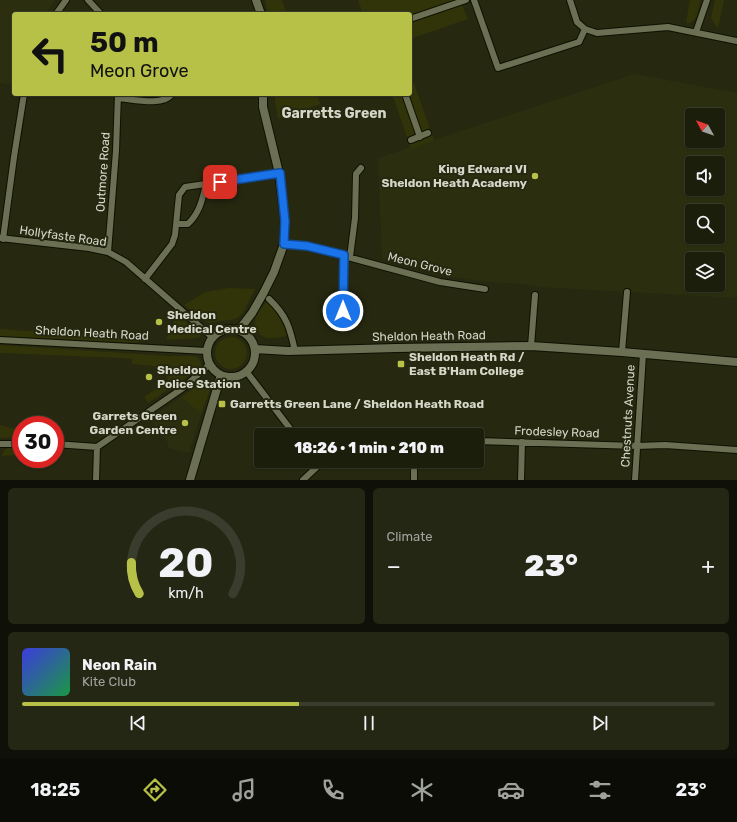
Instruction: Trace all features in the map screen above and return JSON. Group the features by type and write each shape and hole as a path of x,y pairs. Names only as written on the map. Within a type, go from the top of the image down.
{"street":[{"path":"57,12 66,0"},
{"path":"88,0 99,12"},
{"path":"256,0 260,12"},
{"path":"412,18 466,0"},
{"path":"474,0 498,68 579,42 585,29"},
{"path":"570,0 577,22 585,29 597,34 668,27 737,41"},
{"path":"696,32 707,0"},
{"path":"2,238 24,96"},
{"path":"118,96 160,102 171,96"},
{"name":"Outmore Road","path":"108,252 116,151 118,96"},
{"path":"239,330 252,313 264,292 274,272 284,244 285,221 280,173 263,107 263,96"},
{"path":"406,96 420,136"},
{"path":"411,140 428,133"},
{"path":"343,311 347,256 355,218 353,172 362,168"},
{"path":"145,279 172,244 175,235 179,195 185,187 280,173"},
{"path":"176,224 188,224 195,217 206,185"},
{"name":"Hollyfaste Road","path":"2,238 89,248 108,252 126,262 212,337"},
{"name":"Meon Grove","path":"284,244 307,246 440,282 485,289"},
{"path":"622,352 628,292"},
{"path":"531,346 535,295"},
{"path":"269,299 284,315 295,351"},
{"path":"226,329 239,330 249,337 253,343 255,354 252,364 246,371 237,376 232,377 216,372 210,364 207,351 212,337 218,332 226,329"},
{"name":"Sheldon Heath Road","path":"0,340 207,351"},
{"name":"Sheldon Heath Road","path":"255,349 295,351 531,346 737,362"},
{"name":"Chestnuts Avenue","path":"635,480 643,354"},
{"path":"64,445 97,447 183,388 210,364"},
{"path":"246,371 290,428"},
{"path":"190,480 222,375"},
{"name":"Frodesley Road","path":"484,441 637,446 665,445 737,450"},
{"path":"521,480 522,442"},
{"path":"0,444 12,444"},
{"path":"96,480 97,447"},
{"path":"303,480 313,468"},
{"path":"414,468 414,480"}],"shaded area":[{"path":"0,0 55,0 46,12 12,12 12,85 0,83"},
{"path":"265,0 282,0 286,12 268,12"},
{"path":"358,0 460,0 468,19 412,38 412,12 362,12"},
{"path":"690,0 700,0 697,16 690,23 686,23"},
{"path":"715,0 724,0 718,29 711,18"},
{"name":"King Edward VI Sheldon Heath Academy","path":"635,74 737,93 737,298 540,287 527,284 489,282 453,277 382,258 378,158"},
{"path":"412,78 434,140 411,149 393,96 412,96"},
{"path":"118,96 169,96 160,102 118,98"},
{"path":"274,96 318,96 320,104 278,119"},
{"path":"229,288 255,289 243,313 236,319 208,323 184,305 205,292"},
{"path":"267,301 279,317 287,336 267,338 261,335 257,330 255,325 256,317"},
{"path":"177,314 200,334 200,337 166,340"},
{"path":"0,329 140,339 138,343 0,336"},
{"path":"228,337 234,337 244,344 247,353 246,359 240,366 234,369 228,369 218,362 215,356 215,350 222,340"},
{"path":"0,345 170,356 196,356 200,360 202,366 148,403 144,397 168,381 164,367 132,364 132,359 121,358 0,353"},
{"path":"208,379 212,385 201,414 181,397"},
{"path":"181,397 201,414 189,453 169,448 167,441 149,419"},
{"path":"0,425 12,428 12,437 0,438"},
{"path":"12,448 12,455 1,456 5,449"}],"place":[{"name":"King Edward VI Sheldon Heath Academy","path":"535,176"},
{"name":"Sheldon Medical Centre","path":"159,322"},
{"name":"Sheldon Heath Rd / East B'Ham College","path":"401,364"},
{"name":"Sheldon Police Station","path":"149,377"},
{"name":"Garretts Green Lane / Sheldon Heath Road","path":"222,404"},
{"name":"Garrets Green Garden Centre","path":"185,423"}],"district":[{"name":"Garretts Green","path":"334,113"}],"route":[{"path":"220,182 280,173 285,221 284,244 307,246 344,255 343,311"}]}
